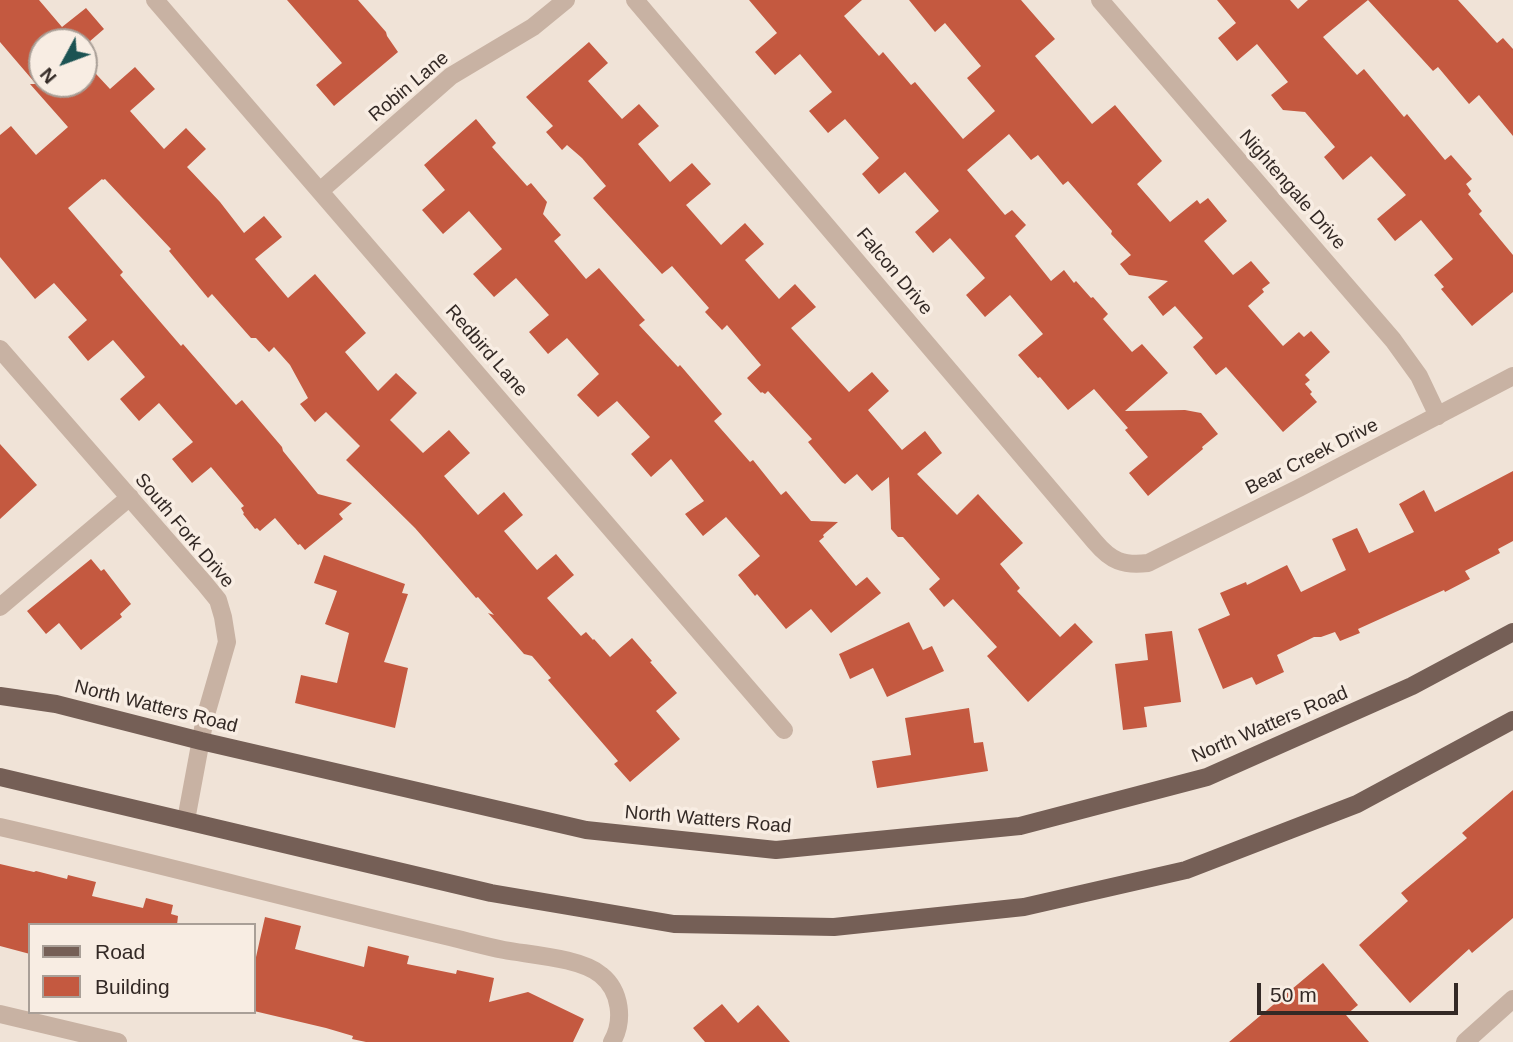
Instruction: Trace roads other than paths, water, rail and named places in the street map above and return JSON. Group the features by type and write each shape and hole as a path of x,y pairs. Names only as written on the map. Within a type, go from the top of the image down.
{"main road":[{"name":"North Watters Road","path":"0,696 56,704 201,741 586,830 776,850 1020,826 1207,777 1412,686 1513,632"},
{"path":"0,777 491,893 674,924 834,927 1024,907 1186,870 1357,804 1513,720"}],"street":[{"name":"Redbird Lane","path":"155,0 785,730"},
{"name":"Robin Lane","path":"320,191 451,76 533,27 566,0"},
{"name":"Falcon Drive","path":"635,0 1105,554 1126,563"},
{"name":"Nightengale Drive","path":"1100,0 1393,340 1419,376 1438,416"},
{"name":"South Fork Drive","path":"0,349 218,600 227,642 205,718 186,820"},
{"name":"Bear Creek Drive","path":"1126,563 1147,563 1299,488 1513,376"},
{"path":"0,607 130,497"},
{"path":"0,827 450,937 587,966 602,975 613,989 619,1006 619,1023 612,1042"},
{"path":"1465,1042 1513,999"},
{"path":"1,1018 118,1042"}]}
